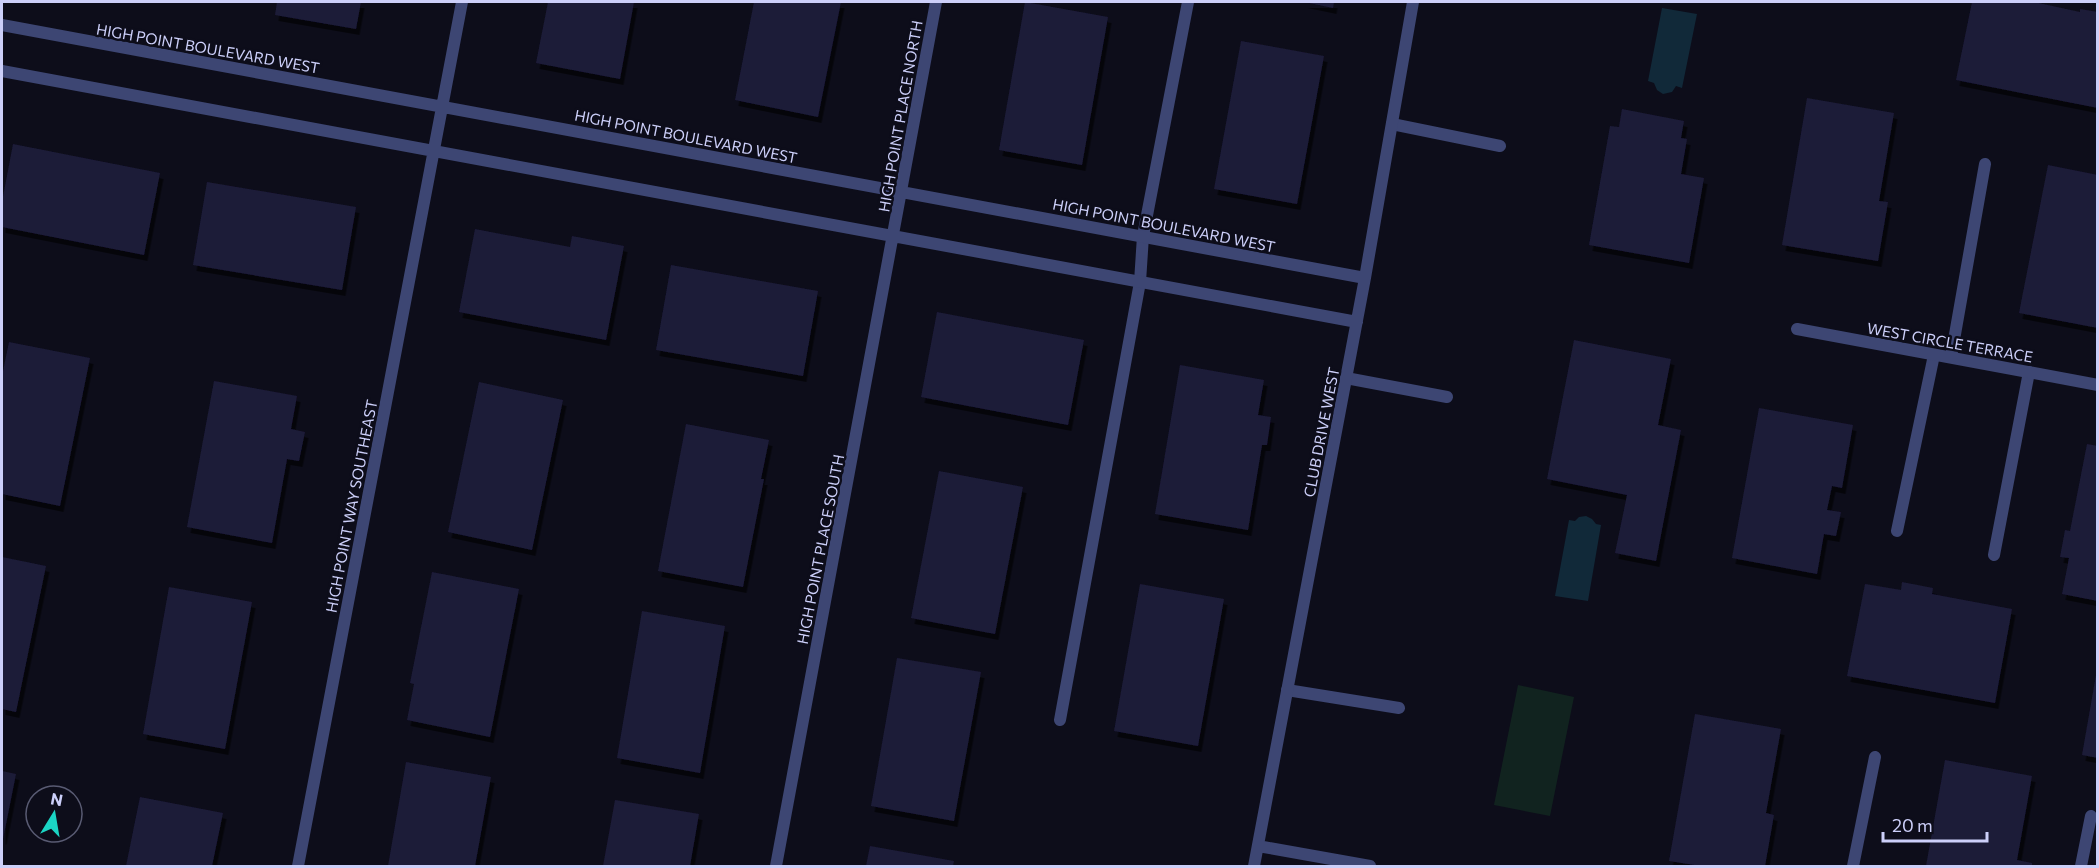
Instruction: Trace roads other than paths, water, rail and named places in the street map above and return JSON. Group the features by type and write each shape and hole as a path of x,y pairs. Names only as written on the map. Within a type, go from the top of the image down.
{"street":[{"name":"HIGH POINT WAY SOUTHEAST","path":"298,867 462,2"},
{"name":"HIGH POINT PLACE NORTH","path":"894,237 936,2"},
{"path":"1060,720 1140,282 1143,236 1188,2"},
{"name":"CLUB DRIVE WEST","path":"1254,867 1357,322 1413,2"},
{"name":"HIGH POINT BOULEVARD WEST","path":"2,25 1365,278"},
{"path":"2,71 1357,322"},
{"path":"1392,124 1500,146"},
{"path":"1951,357 1985,164"},
{"name":"HIGH POINT PLACE SOUTH","path":"776,867 894,237"},
{"name":"WEST CIRCLE TERRACE","path":"1797,329 2097,385"},
{"path":"1897,531 1934,355"},
{"path":"1994,555 2029,372"},
{"path":"1346,378 1447,397"},
{"path":"1287,690 1399,708"},
{"path":"1853,867 1875,757"},
{"path":"2081,867 2091,816"},
{"path":"1258,846 1370,867"}],"water":[{"path":"1662,8 1697,14 1682,88 1676,86 1672,92 1663,94 1657,90 1654,83 1648,81"},
{"path":"1586,516 1601,525 1588,601 1555,596 1569,520 1575,521 1579,517"}]}
